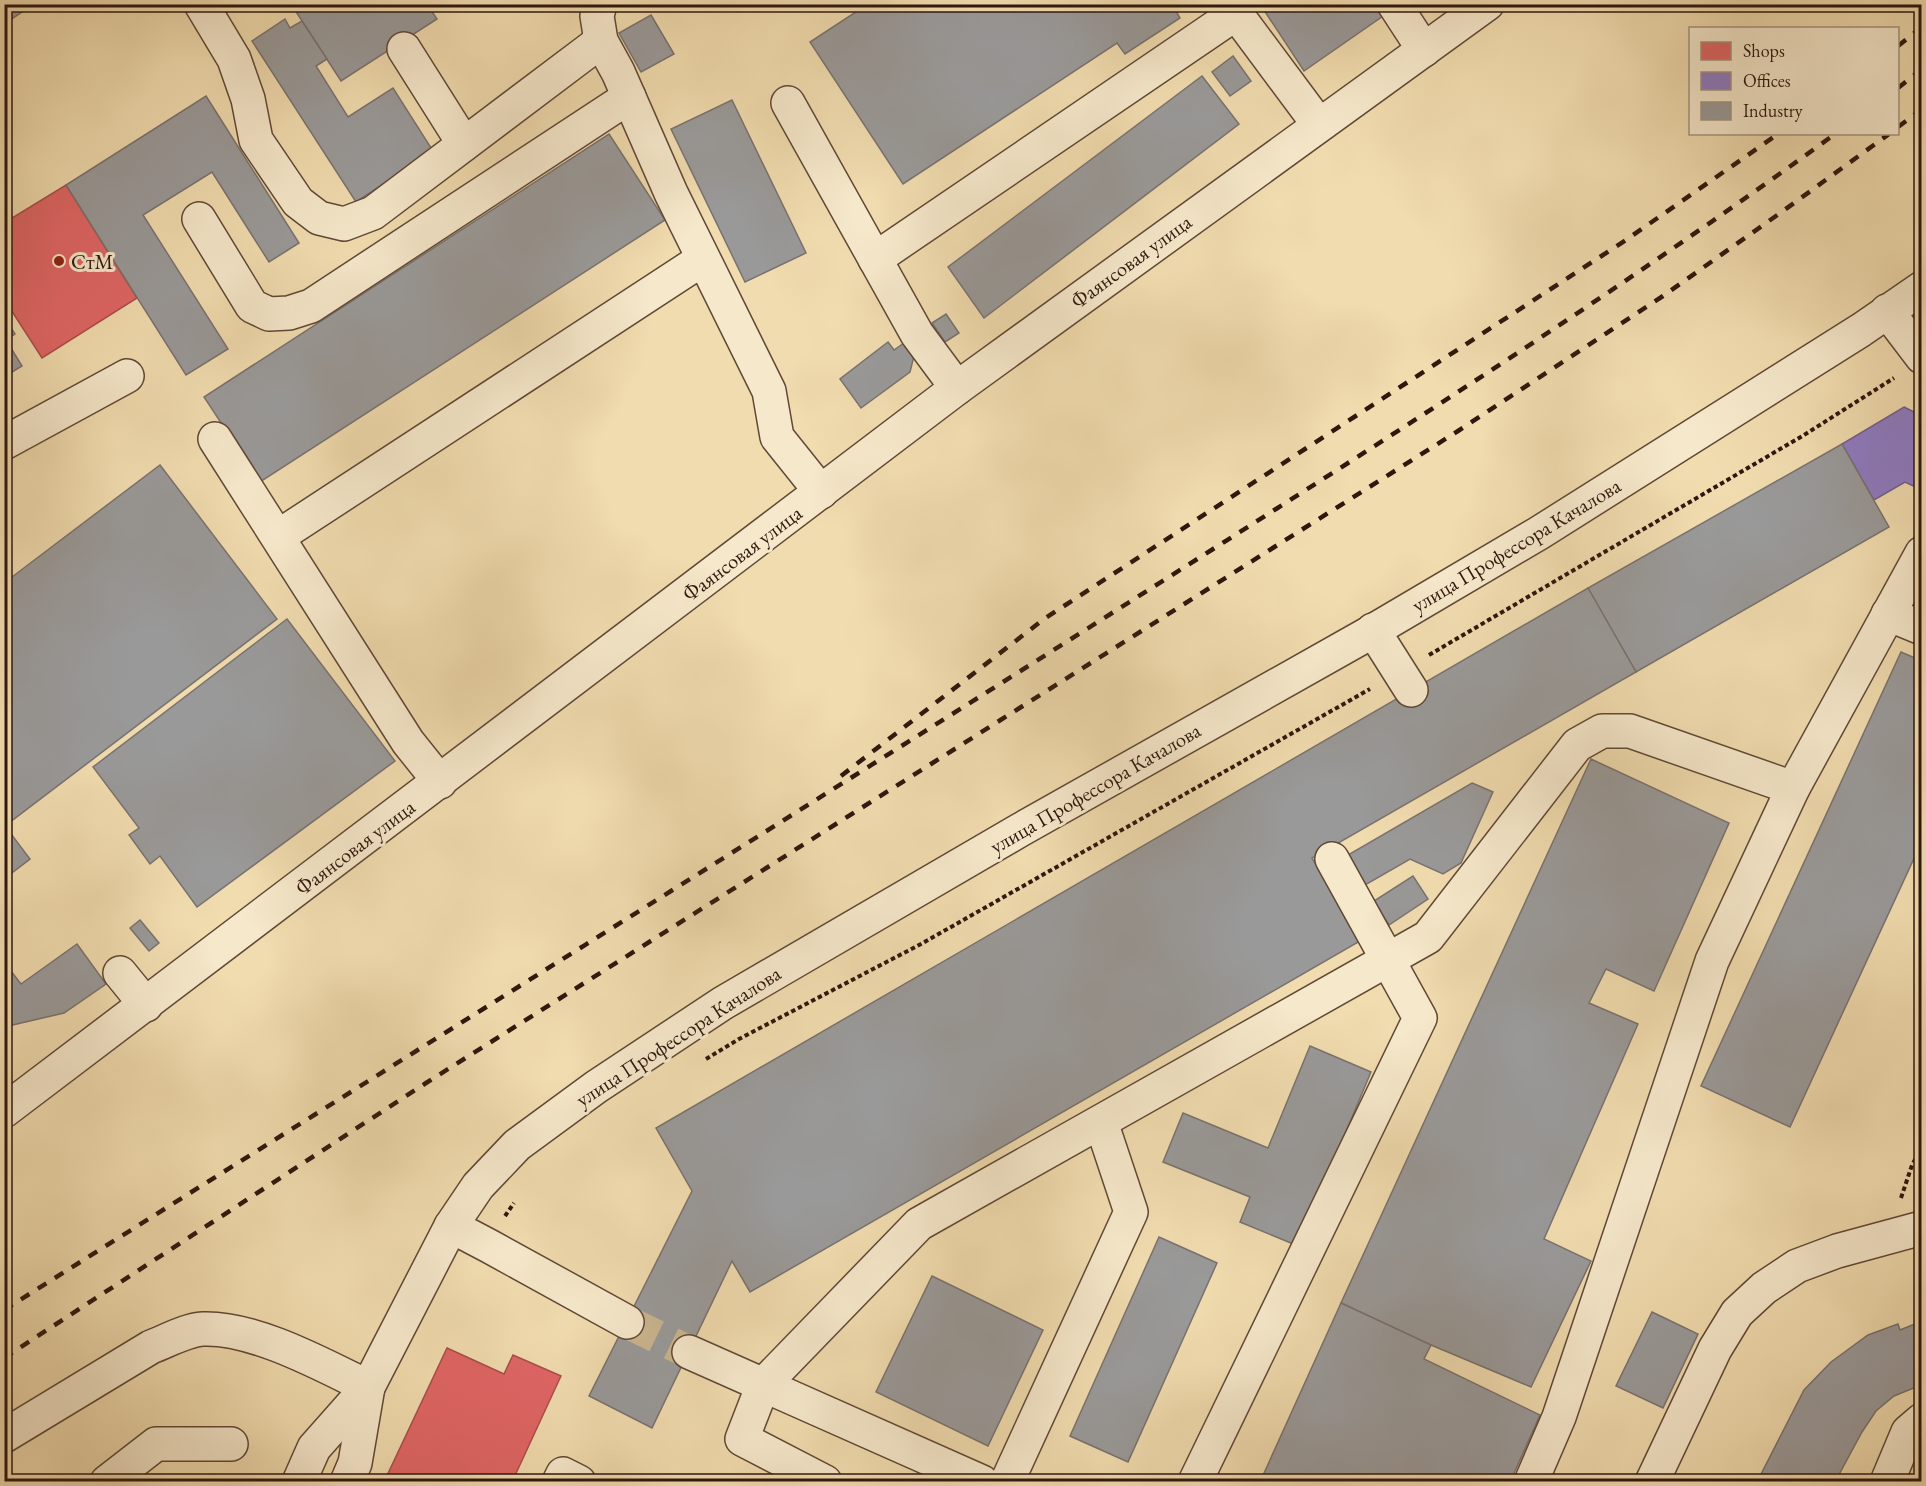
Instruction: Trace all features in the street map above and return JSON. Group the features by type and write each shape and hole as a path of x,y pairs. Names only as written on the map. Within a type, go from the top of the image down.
{"street":[{"path":"201,4 234,59 248,99 256,140 298,202 320,218 344,224 373,213 601,41"},
{"path":"600,4 597,16 601,41 629,97 671,193 769,391 777,437 821,492"},
{"path":"1394,4 1424,50"},
{"name":"Фаянсовая улица","path":"4,1111 957,388 1487,4"},
{"path":"875,259 1232,9 1319,125"},
{"path":"404,49 464,144"},
{"path":"199,219 252,306 269,315 289,313 311,306 629,97"},
{"path":"788,103 917,334 957,388"},
{"path":"279,536 704,259"},
{"name":"улица Профессора Качалова","path":"299,1482 314,1448 368,1388 451,1226 478,1186 517,1145 596,1087 723,1003 842,932 1373,630 1539,532 1861,330 1922,288"},
{"path":"1887,311 1922,357"},
{"path":"4,443 126,376"},
{"path":"215,439 408,741 440,782"},
{"path":"1531,1482 1559,1417 1712,961 1793,788 1922,553"},
{"path":"1888,614 1922,628"},
{"path":"1373,630 1406,681"},
{"path":"825,1482 742,1439 763,1385 919,1224 1428,937 1577,745 1602,731 1630,731 1793,788"},
{"path":"1195,1482 1420,1017 1332,859"},
{"path":"120,973 146,1005"},
{"path":"1007,1482 1131,1212 1101,1122"},
{"path":"451,1226 627,1322"},
{"path":"1652,1482 1715,1349 1737,1313 1764,1288 1797,1266 1838,1251 1922,1228"},
{"path":"4,1436 151,1347 202,1329 229,1331 259,1339 316,1362 368,1388"},
{"path":"688,1352 982,1482"},
{"name":"улица Профессора Качалова","path":"347,1482 355,1463 368,1388"},
{"path":"1887,1482 1908,1432 1922,1420"},
{"path":"107,1482 156,1444 231,1444"},
{"path":"559,1482 563,1474 579,1482"}],"path":[{"path":"703,1061 739,1039 921,944 1406,681 1895,378"},
{"path":"1890,1236 1912,1164 1922,1147"},
{"path":"489,1246 514,1202"}],"building: Shops":[{"name":"СтМ","path":"66,185 137,298 42,358 4,299 4,223"},
{"path":"447,1348 504,1374 513,1355 561,1376 512,1482 384,1482"}],"building: Offices":[{"path":"1904,407 1922,416 1922,490 1905,482 1874,500 1842,444"}],"building: Industry":[{"path":"4,4 34,4 4,24"},
{"path":"291,4 427,4 437,19 341,81"},
{"path":"868,4 1175,4 1173,6 1180,18 1125,54 1117,43 903,184 810,42"},
{"path":"1260,4 1375,4 1383,16 1304,71"},
{"path":"651,15 674,54 641,72 619,33"},
{"path":"285,19 290,28 302,21 327,59 316,66 348,117 393,88 433,151 356,202 252,41"},
{"path":"1233,56 1251,81 1230,96 1212,72"},
{"path":"1202,76 1239,124 984,318 948,267"},
{"path":"206,96 299,243 269,262 212,172 143,215 228,349 186,375 66,185"},
{"path":"732,100 806,253 745,282 671,129"},
{"path":"609,134 665,220 260,482 204,397"},
{"path":"946,314 959,333 945,342 932,323"},
{"path":"4,317 15,334 6,340 22,366 4,377"},
{"path":"888,342 894,350 904,343 914,356 910,372 861,408 840,379"},
{"path":"1842,444 1889,527 1636,672 1588,588"},
{"path":"160,465 277,619 5,826 30,859 4,879 4,583"},
{"path":"1588,588 1636,672 1312,858 1360,941 750,1292 732,1261 652,1428 589,1396 692,1191 656,1128"},
{"path":"287,619 395,761 197,907 160,856 150,864 129,835 139,828 93,767"},
{"path":"1901,652 1922,661 1922,841 1790,1127 1701,1086"},
{"path":"1591,759 1729,823 1654,991 1606,969 1589,1003 1638,1024 1544,1239 1591,1261 1531,1387 1431,1345 1341,1303"},
{"path":"1472,783 1493,792 1461,863 1443,874 1410,859 1365,885 1348,855"},
{"path":"1413,876 1428,899 1389,925 1374,901"},
{"path":"140,920 159,943 149,951 130,928"},
{"path":"77,944 106,984 64,1013 4,1027 4,962 21,984"},
{"path":"1310,1046 1371,1072 1298,1246 1240,1222 1250,1197 1163,1162 1183,1113 1268,1148"},
{"path":"1159,1237 1217,1263 1128,1462 1070,1436"},
{"path":"932,1276 1043,1330 988,1446 876,1392"},
{"path":"1341,1303 1431,1345 1424,1359 1540,1415 1510,1482 1260,1482"},
{"path":"1652,1312 1698,1334 1663,1408 1616,1386"},
{"path":"1922,1321 1922,1379 1919,1380 1921,1385 1894,1396 1876,1411 1835,1482 1757,1482 1804,1390 1831,1362 1868,1335 1898,1324 1900,1330"}],"tunnel":[{"path":"627,1322 689,1352"}],"railway":[{"path":"1899,45 1922,27"},
{"path":"1899,87 1922,69"},
{"path":"1899,126 1922,109"},
{"path":"841,776 1044,619 1626,240 1777,135"},
{"path":"4,1310 1342,467 1542,337 1834,135"},
{"path":"4,1358 426,1083 1458,431 1663,296 1888,135"}],"place":[{"name":"СтМ","path":"59,261"}]}
